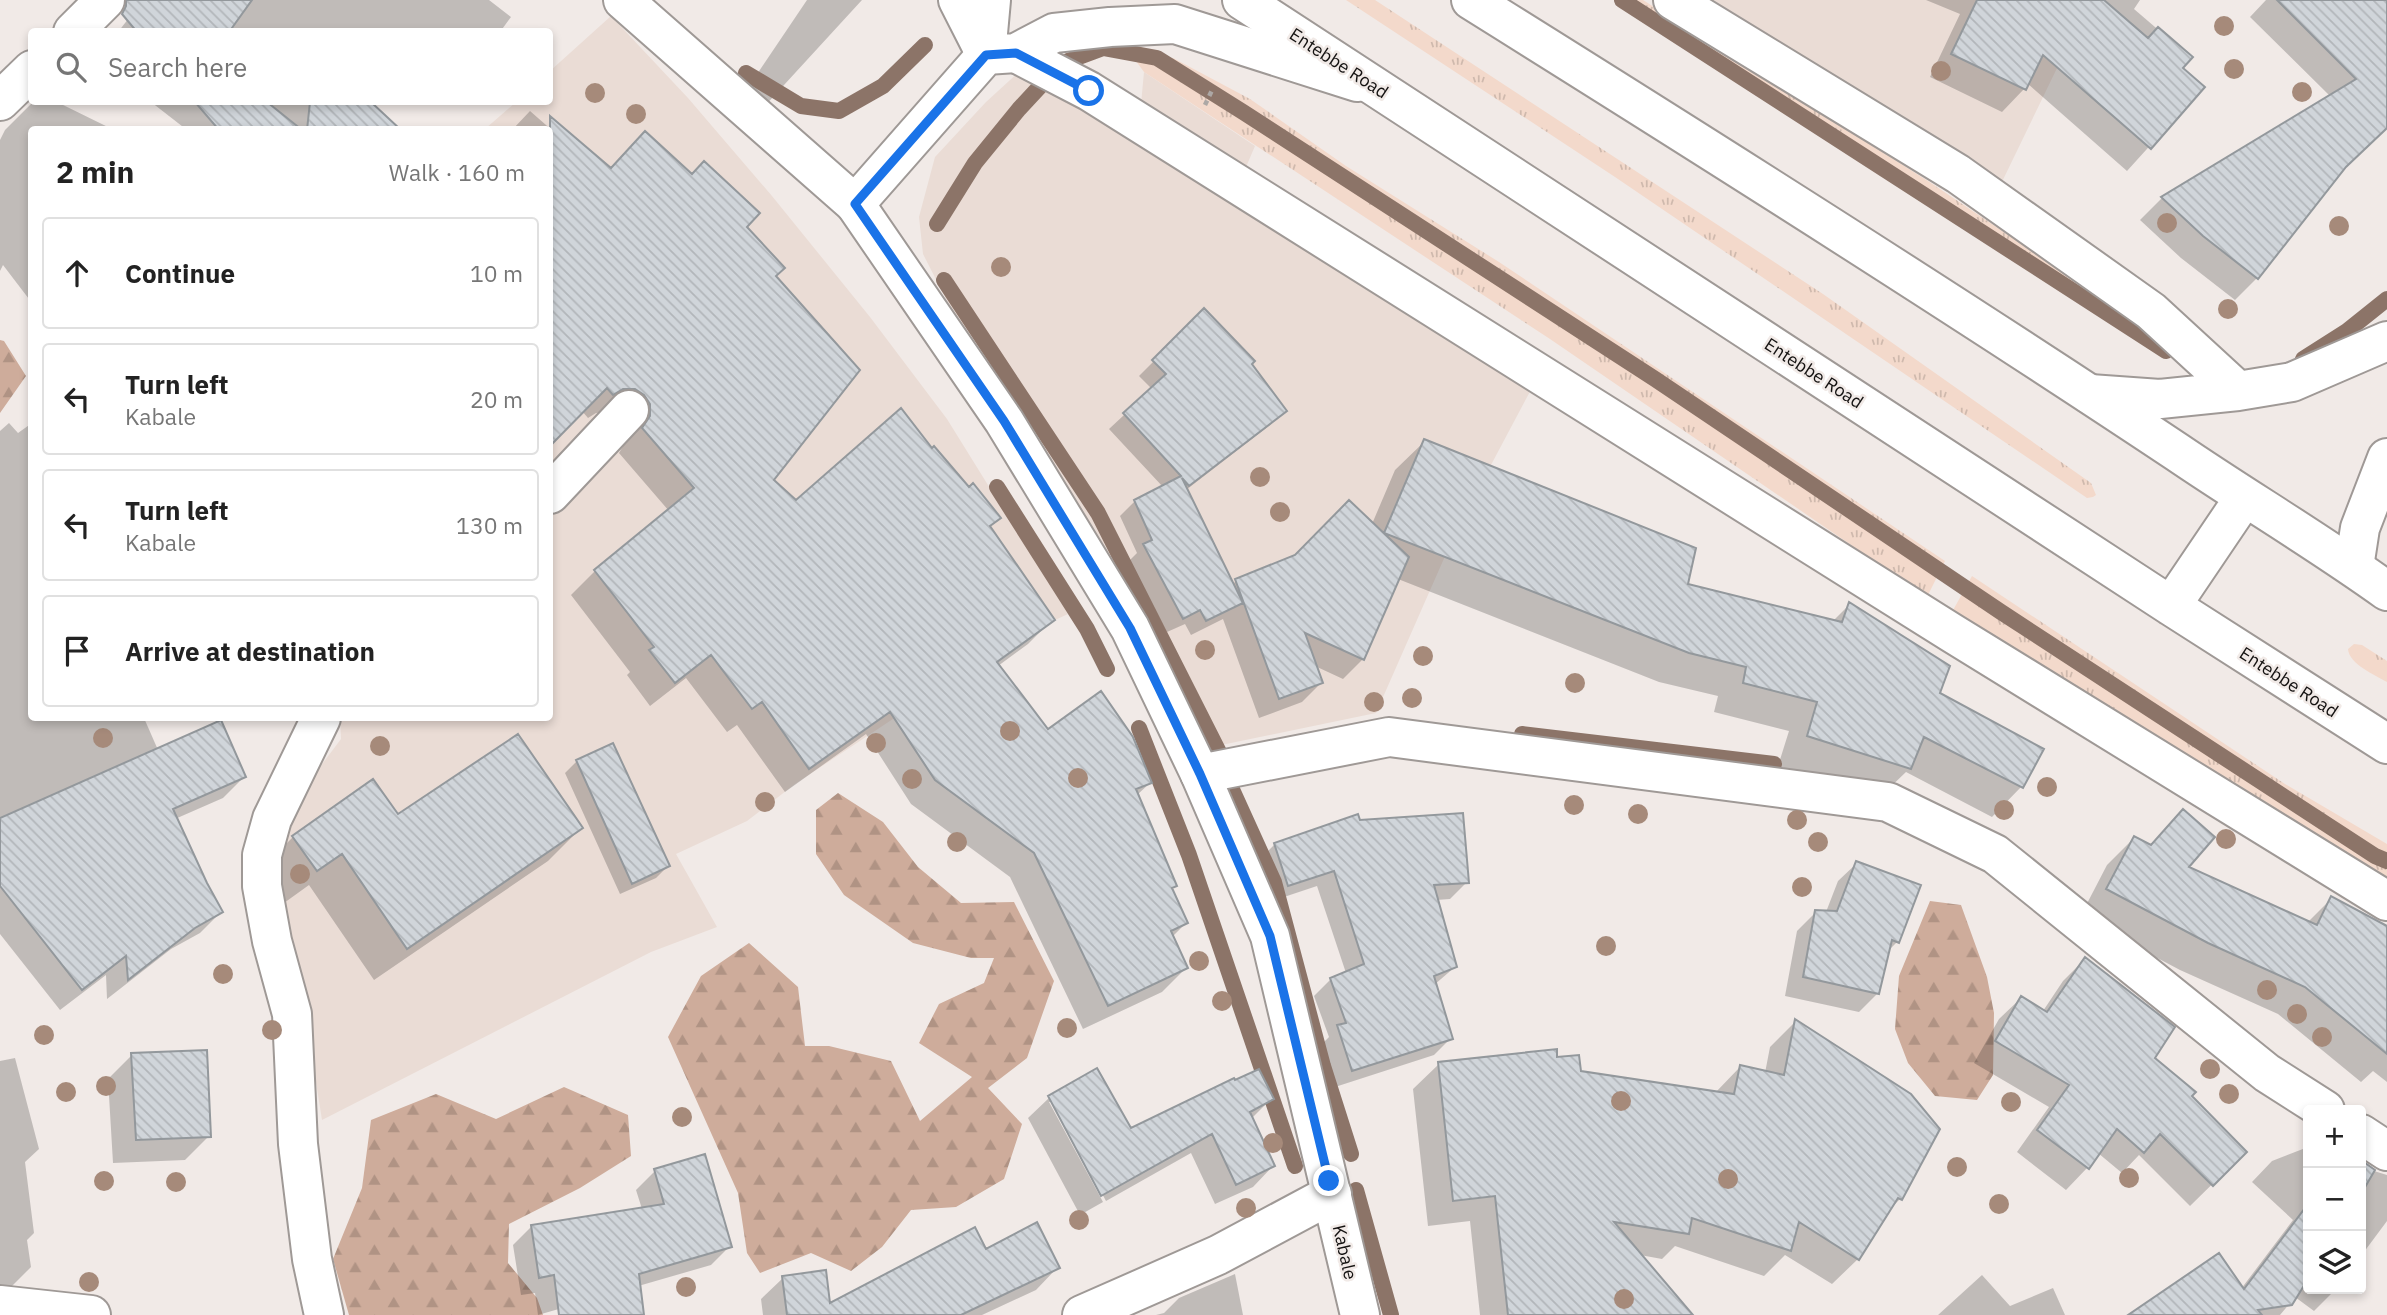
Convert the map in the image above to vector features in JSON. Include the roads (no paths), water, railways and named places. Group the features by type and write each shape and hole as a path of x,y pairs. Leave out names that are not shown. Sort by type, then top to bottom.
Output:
{"main road":[{"path":"76,28 105,0"},
{"name":"Kabale","path":"623,0 855,204 1004,421 1130,628 1200,774 1270,936 1360,1315"},
{"path":"958,0 1001,54 1089,91 1940,625 2387,901"},
{"path":"991,0 1001,54"},
{"name":"Entebbe Road","path":"1242,0 2387,744"},
{"path":"1471,0 1994,331 2387,591"},
{"path":"1673,0 1958,174 2151,311 2238,391"},
{"path":"855,204 1001,54 1054,33 1175,24 1378,88"},
{"path":"0,101 28,74"},
{"path":"2090,394 2160,399 2292,382 2387,341"},
{"path":"553,491 629,410"},
{"path":"2354,567 2360,528 2387,458"},
{"path":"2171,606 2244,498"},
{"path":"320,721 272,819 262,855 262,886 272,941 292,1014 298,1143 312,1259 324,1315"},
{"path":"1200,774 1389,737 1888,802 1995,854 2267,1073 2317,1105"},
{"path":"2366,1137 2387,1151"},
{"path":"1082,1315 1218,1255 1332,1194"},
{"path":"0,1305 91,1315"}],"waterway":[{"path":"1622,0 2166,351"},
{"path":"746,73 801,106 839,111 883,86 925,45"},
{"path":"1068,61 1103,48 1157,58 1655,379 2001,612 2375,856 2387,861"},
{"path":"937,224 975,163 1045,81"},
{"path":"944,280 1098,513 1219,752"},
{"path":"2303,359 2347,331 2387,299"},
{"path":"997,487 1087,629 1107,669"},
{"path":"1139,728 1189,855 1295,1166"},
{"path":"1522,734 1774,764"},
{"path":"1230,785 1274,882 1323,1066 1351,1154"},
{"path":"1356,1190 1391,1315"}]}
